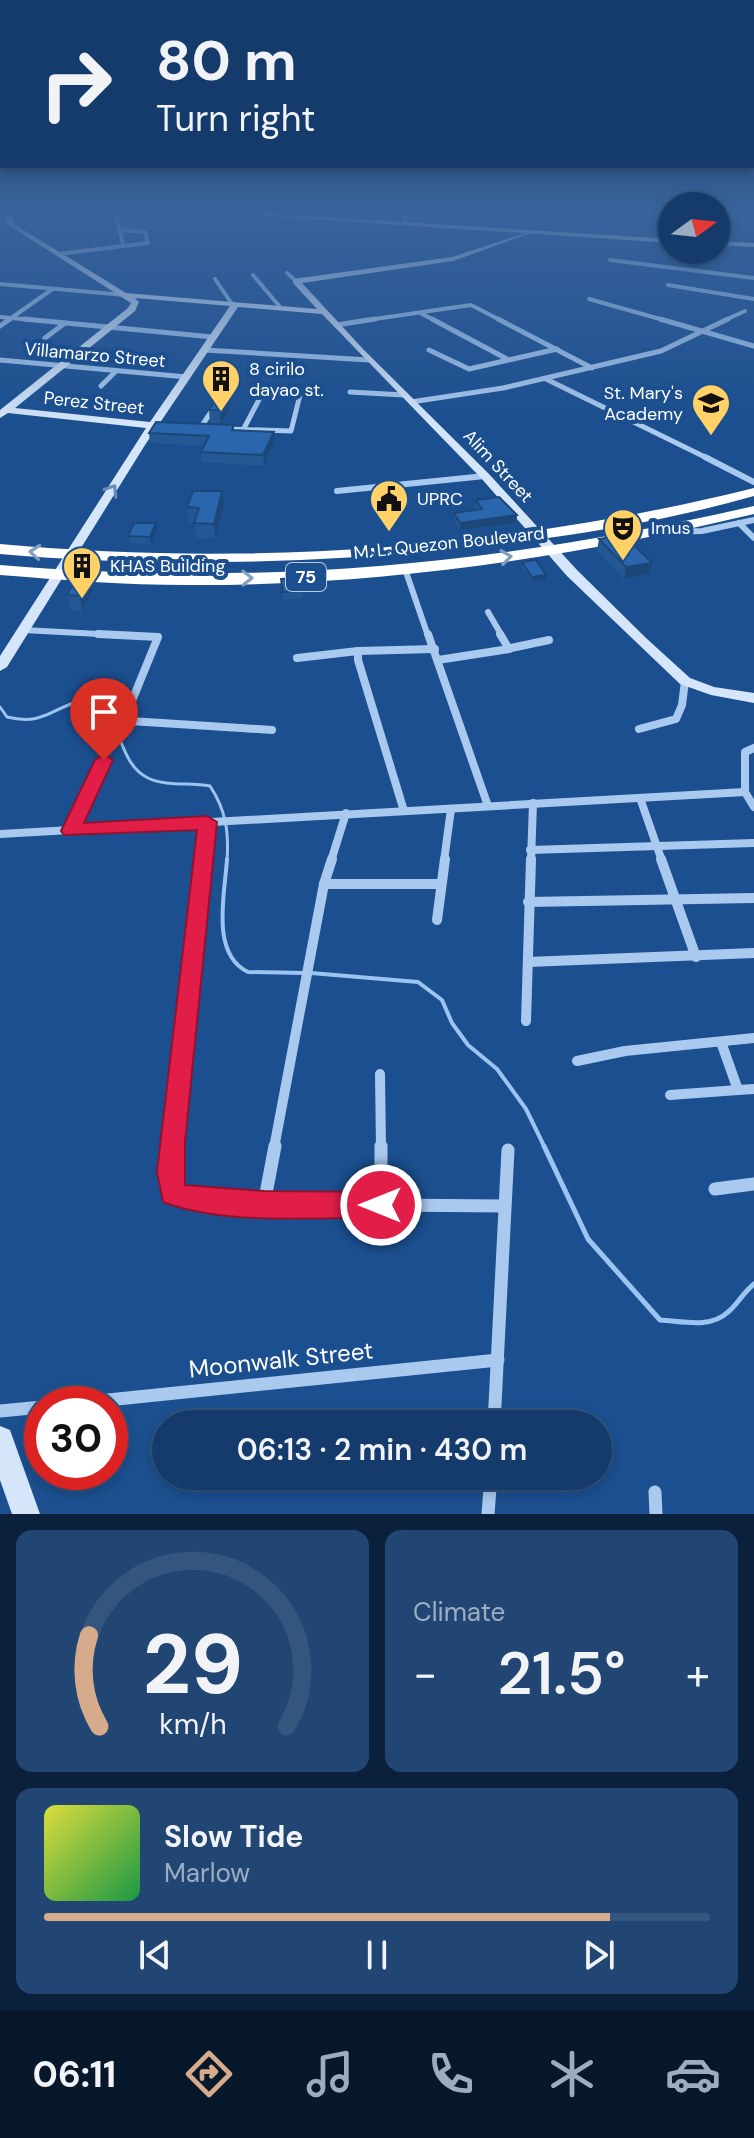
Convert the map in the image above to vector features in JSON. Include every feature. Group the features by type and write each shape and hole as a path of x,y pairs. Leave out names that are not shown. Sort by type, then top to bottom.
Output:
{"highway":[{"name":"M. L. Quezon Boulevard","path":"0,549 70,555 313,557 538,535 642,519 754,492"},
{"name":"M. L. Quezon Boulevard","path":"0,570 57,575 204,579 315,576 405,569 553,551 659,532 754,510"},
{"path":"313,557 315,576"}],"street":[{"path":"2,412 135,305 134,300 105,283"},
{"path":"218,283 234,304"},
{"path":"259,283 280,307"},
{"name":"Alim Street","path":"296,283 485,476 609,611 685,681"},
{"path":"0,284 324,312"},
{"path":"350,392 407,398 503,388 546,379 661,351 703,334 745,311 754,300 668,285"},
{"path":"0,326 51,290"},
{"path":"589,299 703,334 754,346"},
{"path":"0,667 234,304"},
{"path":"336,325 471,305 592,368"},
{"path":"745,311 754,312"},
{"path":"419,313 508,359"},
{"path":"0,317 213,337"},
{"path":"45,338 65,323"},
{"path":"429,350 469,369 557,349"},
{"path":"205,350 369,360"},
{"name":"Villamarzo Street","path":"0,360 187,377"},
{"path":"101,386 116,371"},
{"path":"201,427 233,379"},
{"path":"546,379 754,482"},
{"path":"243,430 263,392"},
{"path":"185,427 291,431 300,395"},
{"name":"Perez Street","path":"2,412 169,426"},
{"path":"337,491 485,476"},
{"path":"659,532 687,532 754,520"},
{"path":"739,523 754,538"},
{"path":"405,569 488,806"},
{"path":"488,612 511,648"},
{"path":"23,630 156,635 158,640 147,671 127,713 130,721 272,730"},
{"path":"438,660 504,651 549,640"},
{"path":"297,658 358,651 435,649"},
{"path":"358,651 358,660 404,811"},
{"path":"639,729 676,719 682,705 685,681 711,691 754,698"},
{"path":"754,748 745,752 745,792 754,807"},
{"path":"71,831 104,760"},
{"path":"0,834 745,792"},
{"path":"640,798 696,957"},
{"path":"526,1021 533,803"},
{"path":"437,920 451,809"},
{"path":"264,1204 324,884 346,813"},
{"path":"212,822 190,961 170,1186 173,1193 186,1198 264,1204 504,1206"},
{"path":"530,850 754,843"},
{"path":"324,884 440,884"},
{"path":"528,902 754,898"},
{"path":"528,962 754,953"},
{"path":"577,1061 625,1051 754,1038"},
{"path":"721,1042 738,1090"},
{"path":"380,1074 381,1205"},
{"path":"670,1095 754,1089"},
{"path":"495,1410 508,1150"},
{"path":"715,1189 754,1184"},
{"name":"Moonwalk Street","path":"128,1398 498,1360"},
{"path":"0,1411 24,1409"},
{"path":"0,1440 25,1514"},
{"path":"488,1514 490,1490"},
{"path":"655,1492 656,1514"}],"building":[{"path":"218,397 228,398 219,410 209,410"},
{"path":"156,422 234,425 232,430 274,432 263,455 201,452 209,436 149,433"},
{"path":"193,491 222,491 214,524 194,523 199,508 187,507"},
{"path":"499,497 517,515 460,523 454,513 482,509 476,500"},
{"path":"134,523 156,523 150,537 128,536"},
{"path":"624,535 652,563 626,567 599,539"},
{"path":"536,560 546,575 532,577 522,562"},
{"path":"78,574 90,575 80,596 67,595"},
{"path":"300,578 302,591 283,592 281,579"}],"waterway":[{"path":"0,707 7,717 30,719 83,700 96,705 113,724 129,760 148,778 210,786 225,822 227,859"},
{"path":"227,859 222,922 228,952 248,972 304,973"},
{"path":"311,973 418,982 442,1000 452,1023 468,1045 497,1069 526,1109 545,1148"},
{"path":"544,1146 588,1239 660,1320 713,1321 731,1309 754,1284"}],"place":[{"name":"8 cirilo dayao st.","path":"221,413"},
{"name":"St. Mary's Academy","path":"711,437"},
{"name":"UPRC","path":"389,533"},
{"name":"Imus","path":"623,562"},
{"name":"KHAS Building","path":"82,600"}],"route":[{"path":"104,760 71,831 207,822 170,1172 173,1193 186,1198 264,1204 381,1205"}]}
